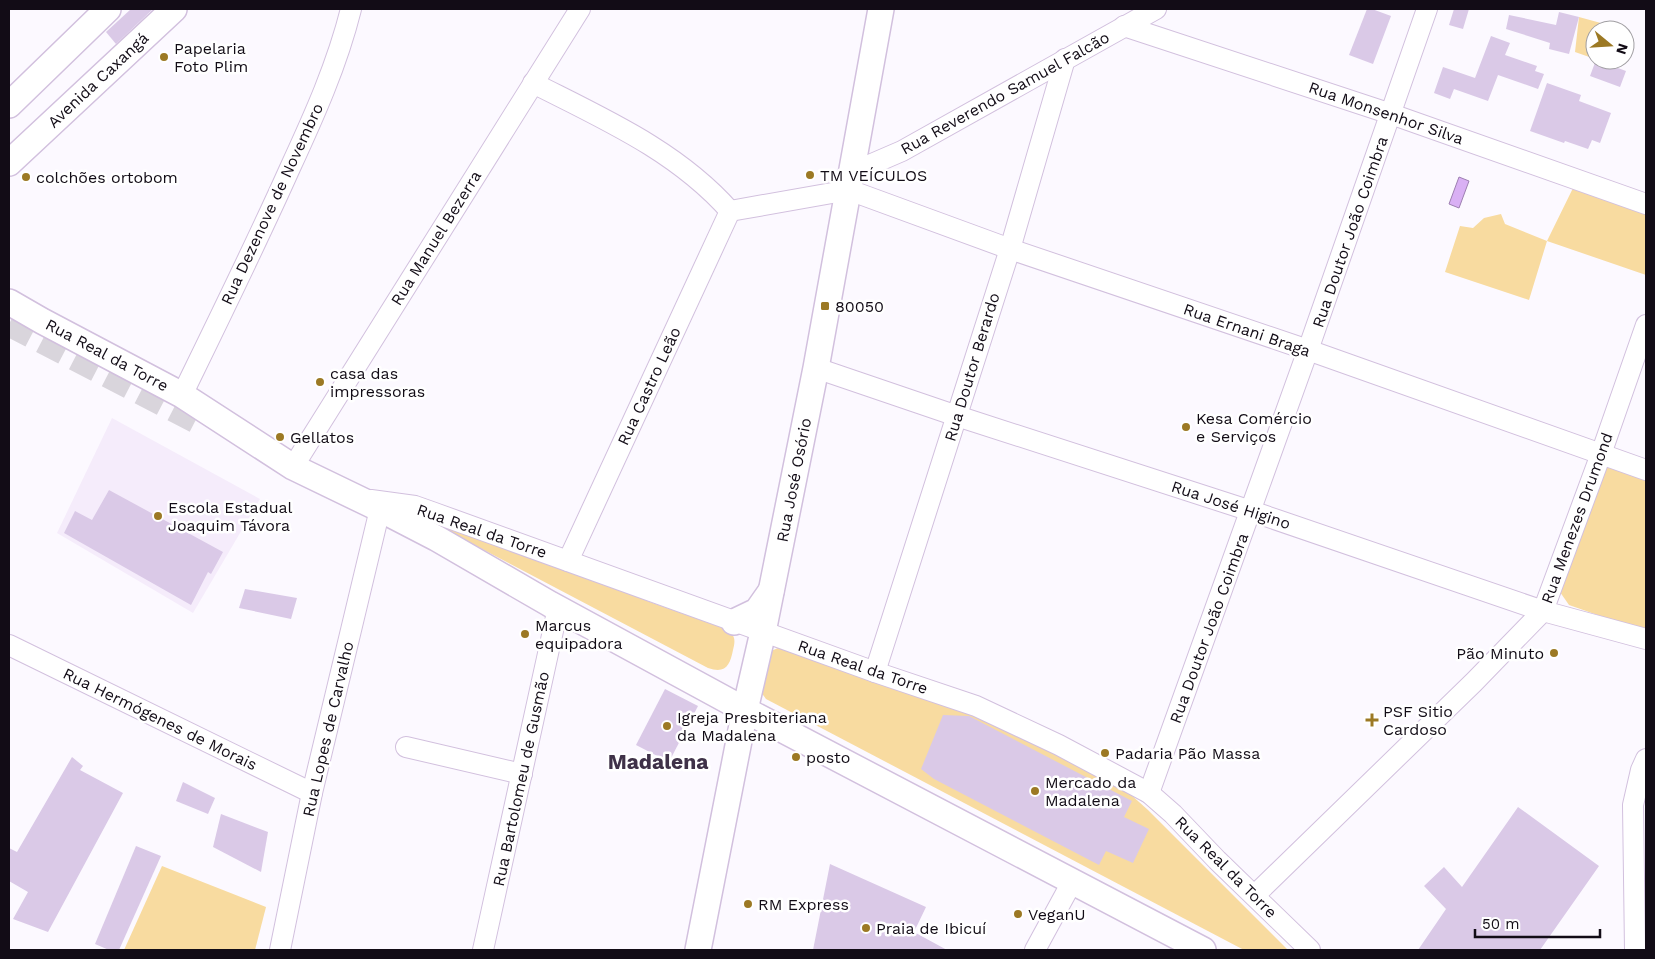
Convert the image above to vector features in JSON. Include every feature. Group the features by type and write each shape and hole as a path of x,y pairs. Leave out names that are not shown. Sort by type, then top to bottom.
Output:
{"main road":[{"path":"9,105 108,9"},
{"name":"Avenida Caxangá","path":"15,157 174,9"},
{"name":"Rua José Osório","path":"698,950 744,710 763,632 816,368 882,9"},
{"name":"Rua Real da Torre","path":"9,302 182,395 293,467 436,538 558,608 744,710 1203,950"},
{"path":"202,424 293,467"},
{"path":"734,622 757,611 771,591"}],"street":[{"name":"Rua Dezenove de Novembro","path":"182,395 314,117 334,67 351,9"},
{"name":"Rua Manuel Bezerra","path":"293,467 580,9"},
{"name":"Rua Reverendo Samuel Falcão","path":"730,211 850,181 902,150 1156,9"},
{"name":"Rua Doutor João Coimbra","path":"1149,794 1251,512 1427,9"},
{"name":"Rua Monsenhor Silva","path":"1124,26 1391,114 1646,204"},
{"name":"Rua Doutor Berardo","path":"874,672 1010,249 1065,59"},
{"path":"533,83 623,129 678,162 713,192 730,211"},
{"name":"Rua Ernani Braga","path":"850,181 1010,249 1308,350 1646,470"},
{"name":"Rua Castro Leão","path":"568,561 730,211"},
{"name":"Rua Menezes Drumond","path":"1255,896 1474,682 1543,611 1646,326"},
{"name":"Rua José Higino","path":"816,368 1543,611 1646,639"},
{"name":"Rua Real da Torre","path":"370,504 415,506 874,672 976,706 1058,745 1149,794 1174,814 1217,860 1307,949"},
{"name":"Rua Lopes de Carvalho","path":"280,950 370,504"},
{"name":"Rua Bartolomeu de Gusmão","path":"483,950 558,608"},
{"name":"Rua Hermógenes de Morais","path":"9,645 312,794"},
{"path":"406,747 522,774"},
{"path":"1635,950 1640,890 1633,805 1641,770 1646,759"},
{"path":"1035,950 1072,882"}],"shaded area":[{"path":"1579,17 1590,20 1585,20 1585,56 1575,52"},
{"path":"1459,177 1469,181 1459,208 1449,204"},
{"path":"1575,184 1646,212 1646,275 1547,241"},
{"path":"1501,214 1505,224 1547,241 1529,300 1445,272 1460,226 1473,228 1484,218"},
{"name":"Escola Estadual Joaquim Távora","path":"112,418 260,499 193,613 57,533"},
{"path":"1607,466 1646,474 1646,632 1569,605 1560,592"},
{"path":"404,508 571,569 650,602 726,629 734,637 734,646 729,664 719,670 708,668"},
{"path":"778,648 1010,729 1129,793 1288,950 1244,950 766,699 761,692 771,651"},
{"path":"162,866 266,907 255,950 124,950"}],"building":[{"path":"131,9 153,9 116,44 106,32"},
{"path":"1367,9 1391,16 1373,64 1349,55"},
{"path":"1454,9 1469,9 1463,29 1449,25"},
{"path":"1559,12 1579,17 1569,54 1549,49 1550,43 1506,29 1509,15 1556,25"},
{"path":"1491,36 1510,43 1505,55 1537,66 1535,71 1544,74 1538,89 1498,75 1488,101 1454,89 1450,99 1434,93 1443,67 1475,78"},
{"path":"1592,70 1626,71 1620,87 1590,76"},
{"path":"1547,83 1581,95 1579,101 1611,113 1600,143 1592,140 1588,149 1530,131"},
{"path":"109,490 223,552 211,574 208,572 191,605 64,533 75,511 92,520"},
{"path":"245,589 297,598 291,619 239,608"},
{"name":"Igreja Presbiteriana da Madalena","path":"665,689 698,706 669,762 636,745"},
{"name":"Mercado da Madalena","path":"943,715 969,716 1132,801 1124,817 1149,829 1133,863 1106,851 1099,865 934,779 921,769"},
{"path":"72,757 83,766 80,770 123,793 48,932 13,919 28,892 9,881 9,848 17,852"},
{"path":"183,782 215,798 208,814 176,801"},
{"path":"1518,807 1599,866 1540,950 1418,950 1446,909 1424,886 1444,867 1462,887"},
{"path":"221,814 268,832 261,872 213,847"},
{"path":"136,846 161,856 119,950 109,950 95,944"},
{"name":"Praia de Ibicuí","path":"830,864 926,907 914,932 947,950 813,950"}],"tunnel":[{"path":"9,324 202,424"}],"place":[{"name":"Papelaria Foto Plim","path":"164,57"},
{"name":"TM VEÍCULOS","path":"810,175"},
{"name":"colchões ortobom","path":"26,177"},
{"name":"80050","path":"825,306"},
{"name":"casa das impressoras","path":"320,382"},
{"name":"Kesa Comércio e Serviços","path":"1186,427"},
{"name":"Gellatos","path":"280,437"},
{"name":"Escola Estadual Joaquim Távora","path":"158,516"},
{"name":"Marcus equipadora","path":"525,634"},
{"name":"Pão Minuto","path":"1554,653"},
{"name":"PSF Sitio Cardoso","path":"1372,720"},
{"name":"Igreja Presbiteriana da Madalena","path":"667,726"},
{"name":"Padaria Pão Massa","path":"1105,753"},
{"name":"posto","path":"796,757"},
{"name":"Mercado da Madalena","path":"1035,791"},
{"name":"RM Express","path":"748,904"},
{"name":"VeganU","path":"1018,914"},
{"name":"Praia de Ibicuí","path":"866,928"}],"district":[{"name":"Madalena","path":"658,761"}]}
